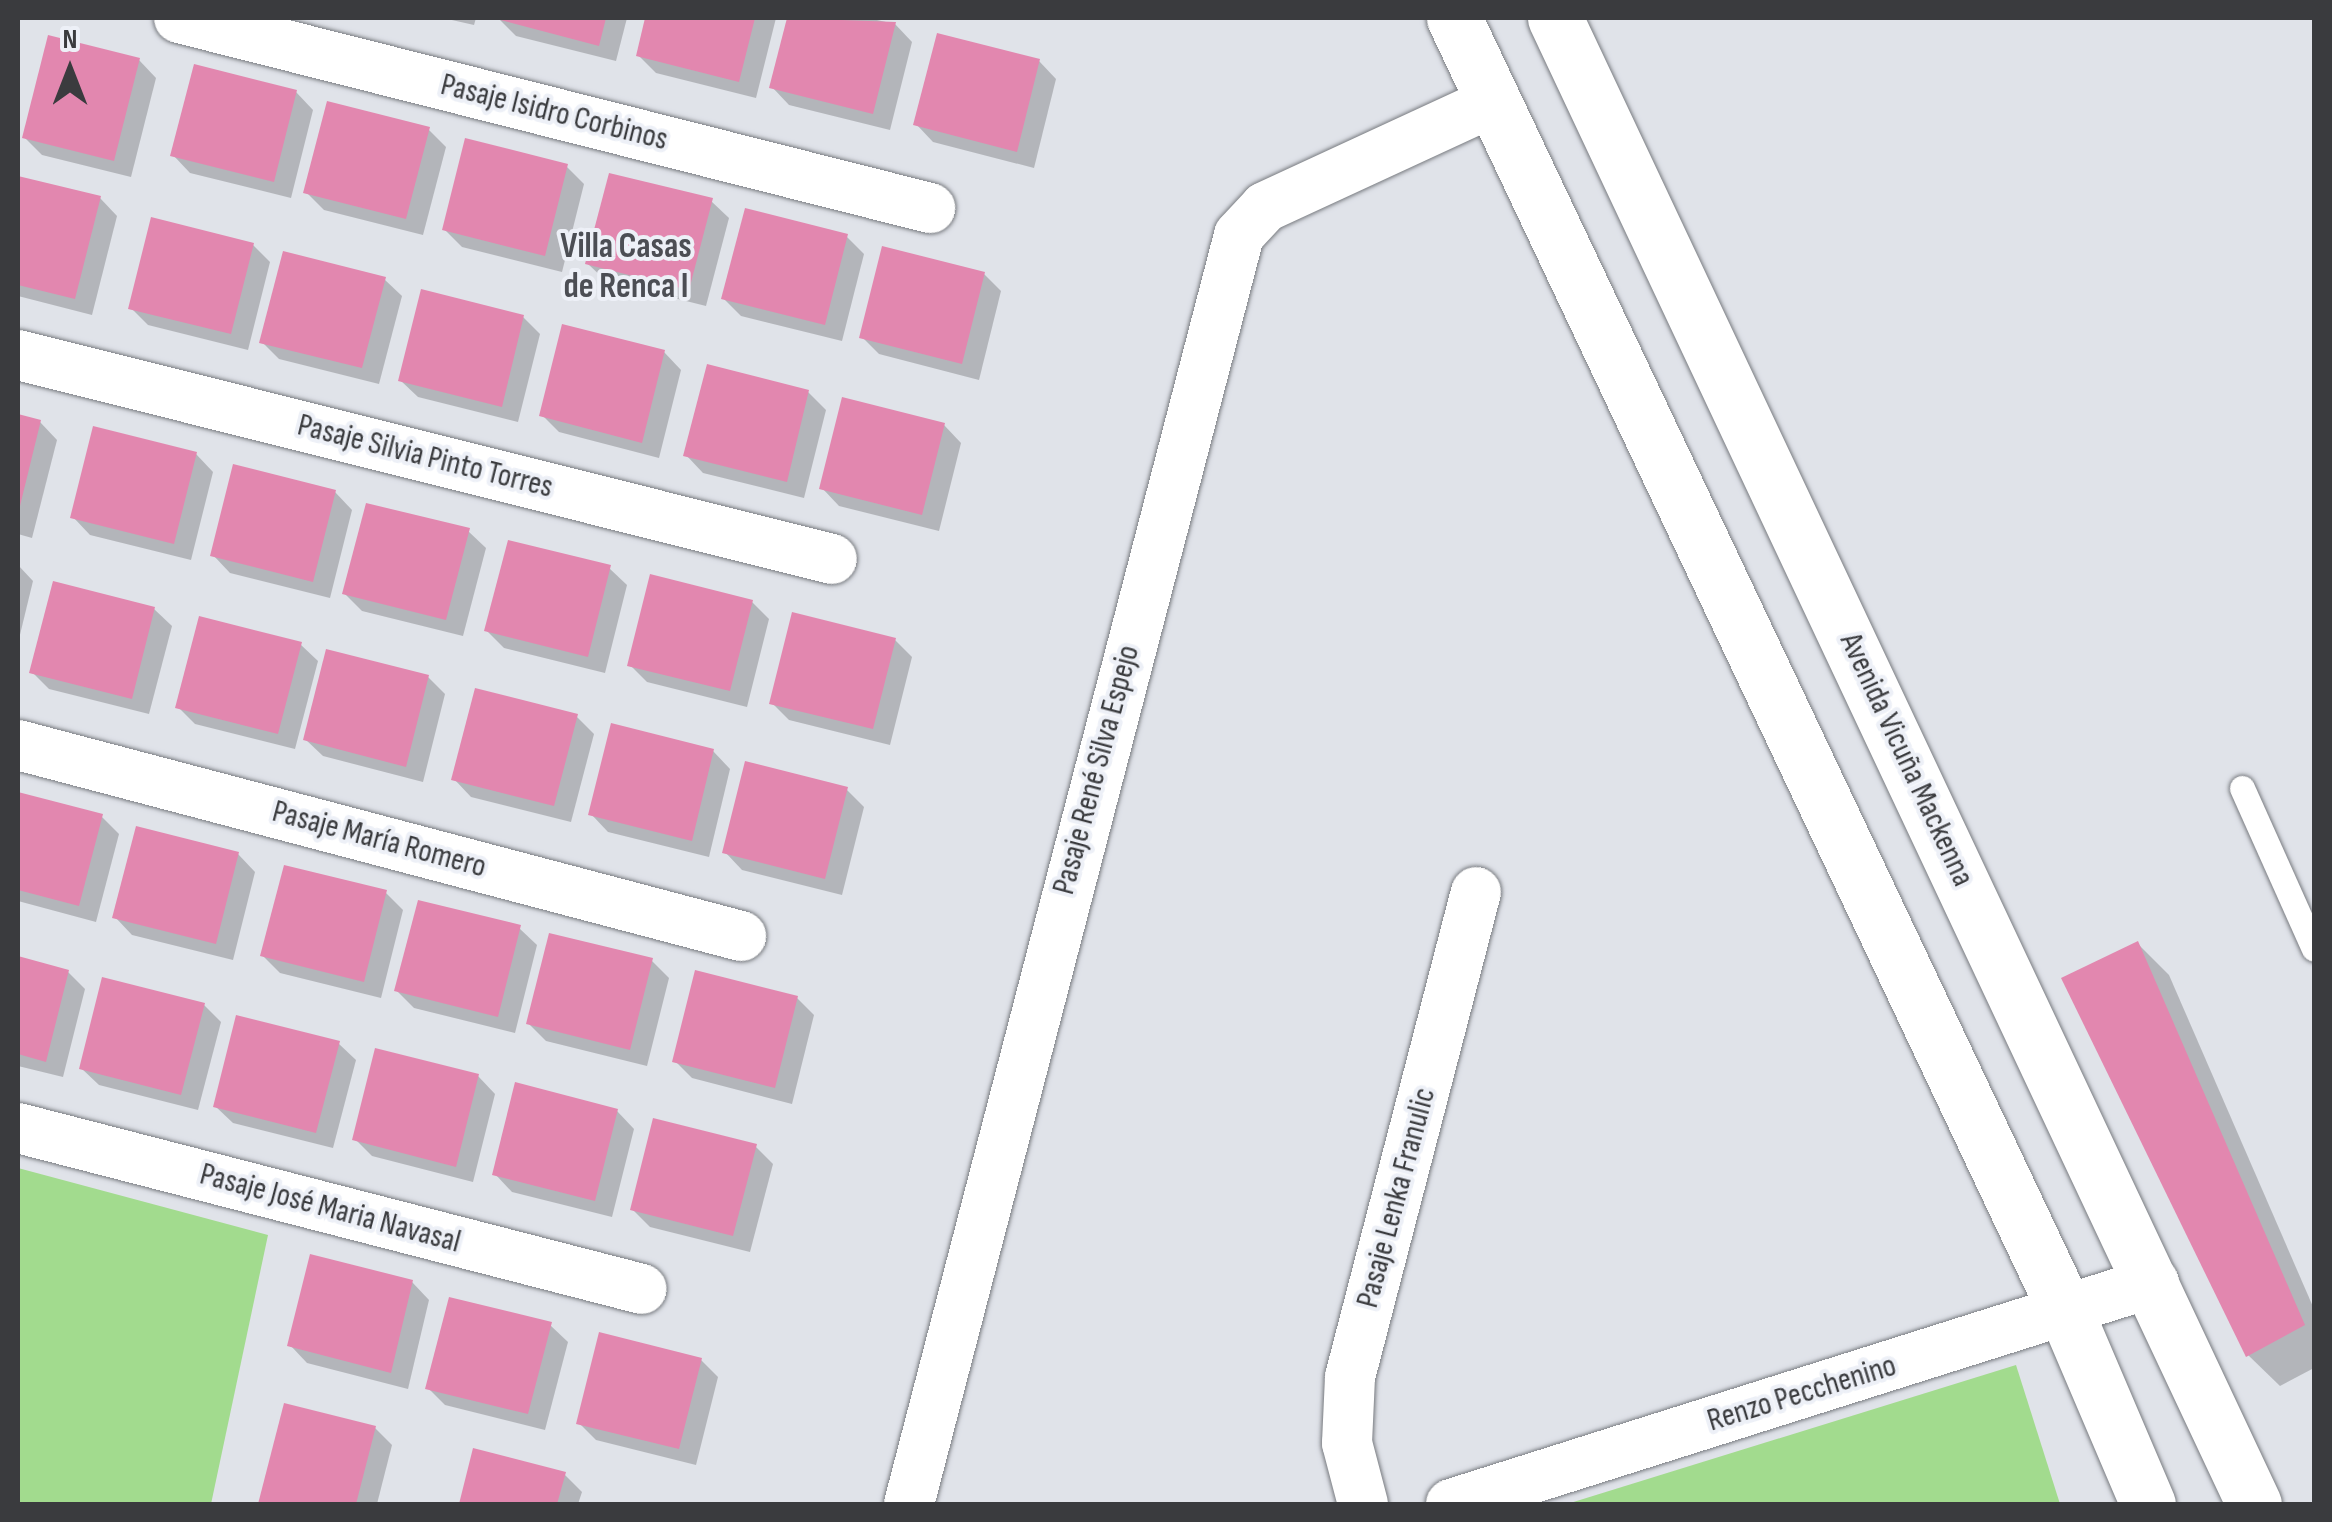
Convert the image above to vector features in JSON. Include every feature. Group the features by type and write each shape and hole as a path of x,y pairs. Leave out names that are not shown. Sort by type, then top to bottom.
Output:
{"street":[{"name":"Pasaje Isidro Corbinos","path":"179,18 930,208"},
{"path":"1454,18 1490,104 2066,1312 2148,1504"},
{"name":"Avenida Vicuña Mackenna","path":"1556,18 2154,1282 2254,1504"},
{"name":"Pasaje René Silva Espejo","path":"910,1504 1238,236 1265,206 1490,104"},
{"name":"Pasaje Silvia Pinto Torres","path":"18,355 832,559"},
{"name":"Pasaje María Romero","path":"18,745 741,936"},
{"name":"Pasaje Lenka Franulic","path":"1362,1504 1347,1443 1350,1377 1476,892"},
{"name":"Pasaje José Maria Navasal","path":"18,1128 642,1290"},
{"name":"Renzo Pecchenino","path":"1450,1504 2154,1282"}],"lane":[{"path":"2242,788 2314,949"}],"green space":[{"path":"18,1168 268,1235 211,1504 18,1504"},
{"path":"2016,1365 2060,1504 1567,1504"}],"building":[{"path":"493,18 606,18 599,46"},
{"path":"645,18 755,18 739,82 636,56"},
{"path":"787,18 896,22 873,114 769,88"},
{"path":"937,33 1040,59 1017,152 913,125"},
{"path":"48,35 140,58 114,161 22,138"},
{"path":"194,64 297,90 274,182 170,156"},
{"path":"327,101 430,127 406,219 303,193"},
{"path":"465,138 568,164 545,256 442,230"},
{"path":"609,173 713,198 689,290 585,264"},
{"path":"18,176 101,196 75,299 18,285"},
{"path":"745,208 848,234 825,325 721,299"},
{"path":"151,217 254,243 231,334 128,309"},
{"path":"882,246 985,272 962,364 859,338"},
{"path":"283,251 386,277 362,368 259,343"},
{"path":"421,289 524,315 502,407 398,381"},
{"path":"562,324 665,350 642,443 539,416"},
{"path":"707,364 809,390 787,482 683,456"},
{"path":"842,397 945,423 922,515 819,489"},
{"path":"18,414 41,420 19,510 18,510"},
{"path":"93,426 197,452 174,544 70,518"},
{"path":"233,464 336,490 313,582 210,556"},
{"path":"366,503 470,528 446,620 342,594"},
{"path":"508,540 611,565 588,657 484,631"},
{"path":"650,574 753,600 730,691 627,666"},
{"path":"53,581 155,607 132,699 29,673"},
{"path":"792,612 896,638 873,729 769,704"},
{"path":"199,616 302,642 278,734 175,708"},
{"path":"326,649 429,675 406,767 303,740"},
{"path":"475,688 578,714 554,806 451,780"},
{"path":"611,723 714,749 692,841 588,815"},
{"path":"745,761 848,787 825,879 722,853"},
{"path":"18,792 103,814 79,906 18,890"},
{"path":"136,826 239,852 216,944 112,918"},
{"path":"284,865 387,890 364,982 260,956"},
{"path":"418,900 521,925 498,1017 394,991"},
{"path":"549,933 653,958 630,1050 526,1024"},
{"path":"2138,941 2305,1325 2246,1357 2061,978"},
{"path":"18,956 69,970 46,1062 18,1054"},
{"path":"695,970 798,996 775,1088 672,1062"},
{"path":"102,977 205,1003 181,1095 79,1069"},
{"path":"236,1015 340,1041 316,1133 213,1107"},
{"path":"375,1048 479,1074 456,1167 352,1140"},
{"path":"515,1082 618,1109 595,1201 492,1175"},
{"path":"653,1118 757,1144 733,1236 630,1210"},
{"path":"310,1254 413,1280 391,1373 287,1346"},
{"path":"449,1297 552,1322 528,1414 425,1389"},
{"path":"599,1332 702,1358 679,1449 576,1424"},
{"path":"284,1403 376,1426 356,1504 258,1504"},
{"path":"473,1448 566,1472 557,1504 459,1504"}],"district":[{"name":"Villa Casas de Renca I","path":"626,267"}]}
